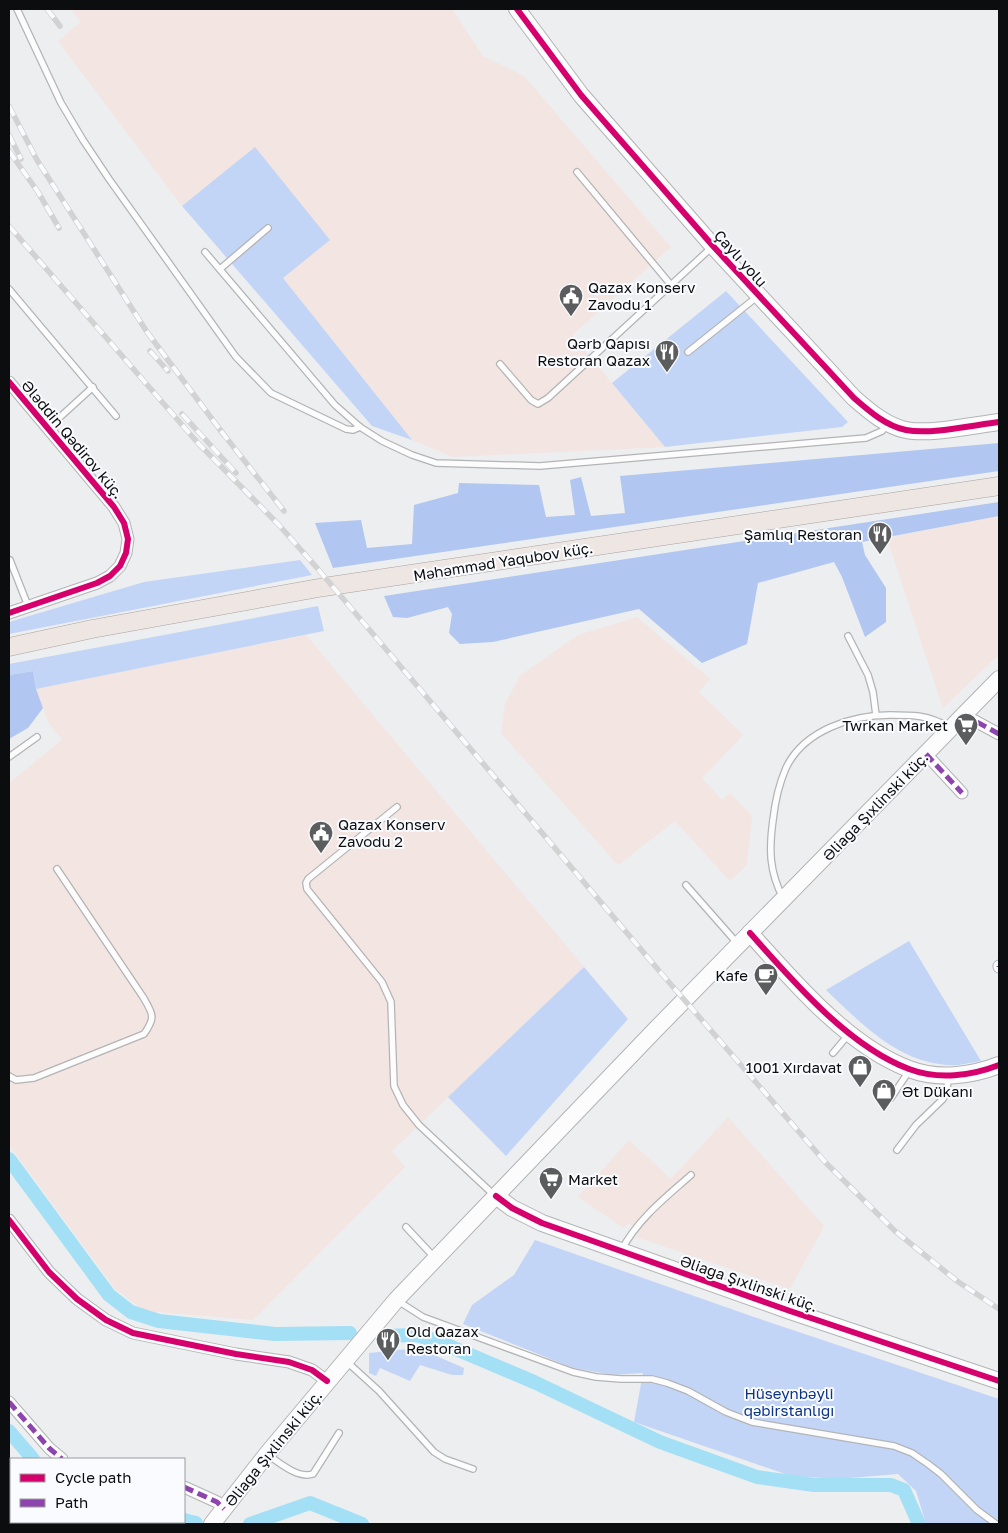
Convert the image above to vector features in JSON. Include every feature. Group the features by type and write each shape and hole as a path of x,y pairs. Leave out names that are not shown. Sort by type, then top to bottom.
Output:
{"main road":[{"name":"Məhəmməd Yaqubov küç.","path":"9,647 92,629 324,587 999,486"}],"street":[{"name":"Çaylı yolu","path":"517,9 581,95 758,296 854,398 888,424 906,430 925,432 999,422"},
{"name":"Ələddin Qədirov küç.","path":"9,382 114,507 124,524 128,539 126,553 120,566 110,576 76,591 9,613"},
{"name":"Əliağa Şıxlinski küç.","path":"212,1524 345,1359 436,1258 738,945 999,679"},
{"path":"964,715 999,734"},
{"path":"926,754 962,793"},
{"path":"750,933 802,991 850,1032 889,1060 911,1069 948,1075 980,1072 999,1065"},
{"name":"Əliağa Şıxlinski küç.","path":"496,1196 512,1208 542,1224 790,1311 999,1381"},
{"path":"9,1220 49,1272 77,1299 106,1320 133,1333 236,1354 289,1362 312,1370 327,1381"},
{"path":"9,1402 49,1448 61,1458"},
{"path":"185,1487 217,1502 224,1509"}],"lane":[{"path":"17,9 61,103 83,140 236,357 271,393 346,429 353,430 360,427"},
{"path":"577,172 671,285"},
{"path":"220,269 268,228"},
{"path":"500,364 531,400 538,404 548,398 713,246"},
{"path":"205,252 335,405 360,427 382,441 412,455 436,463 540,466 866,438 882,431 888,424"},
{"path":"9,290 116,416"},
{"path":"688,352 758,296"},
{"path":"48,428 93,387"},
{"path":"10,560 28,606"},
{"path":"848,636 868,674 876,715"},
{"path":"784,900 774,878 769,846 774,808 779,788 787,766 798,751 828,728 844,721 876,715 918,715 936,720 951,728"},
{"path":"9,757 37,737"},
{"path":"396,807 308,879 306,883 307,889 382,982 391,1002 394,1086 403,1105 419,1125 496,1196"},
{"path":"9,1076 16,1080 34,1078 144,1034 152,1024 151,1011 143,997 57,870"},
{"path":"686,885 738,945"},
{"path":"833,1053 850,1032"},
{"path":"891,1098 911,1069"},
{"path":"897,1150 916,1125 943,1099 948,1091 948,1075"},
{"path":"621,1251 634,1228 691,1174"},
{"path":"406,1227 436,1258"},
{"path":"397,1300 423,1317 573,1372 596,1377 652,1379 668,1382 726,1412 752,1422 894,1446 912,1453 941,1474 977,1510 996,1524"},
{"path":"345,1359 379,1391 434,1452 445,1459 473,1469"},
{"path":"267,1454 301,1475 308,1476 313,1474 339,1433"}],"shaded area":[{"name":"Qazax Konserv Zavodu 1","path":"71,9 452,9 483,56 524,76 671,247 572,335 665,447 454,457 412,440 283,278 255,148 182,206 58,41 81,22"},
{"path":"999,443 999,471 333,568 315,523 361,520 367,548 412,544 414,505 458,493 459,483 539,485 546,517 575,515 570,480 581,477 591,516 625,513 620,476"},
{"path":"999,502 999,516 862,542 865,555 886,588 886,622 865,637 842,577 834,562 758,583 747,644 702,663 639,609 493,642 460,644 449,633 452,614 448,607 407,618 393,617 384,596"},
{"path":"999,516 999,654 943,708 887,538"},
{"path":"637,617 710,679 699,692 743,735 702,778 722,800 730,793 752,816 747,865 730,881 675,821 618,865 501,733 505,703 521,675 578,635"},
{"path":"306,635 584,967 392,1151 405,1167 253,1320 145,1311 115,1289 9,1145 9,783 62,740 48,722 36,689"},
{"path":"33,671 36,689 43,708 28,728 9,739 9,675"},
{"path":"728,1117 824,1226 790,1289 636,1237 639,1232 628,1223 624,1228 578,1197 629,1140 671,1179"}],"green space":[{"path":"255,147 330,240 283,278 412,440 372,426 182,206"},
{"path":"726,291 848,422 842,427 665,447 612,383"},
{"path":"300,560 312,575 9,634 9,622 144,582"},
{"path":"318,606 324,631 36,689 33,671 9,675 9,664"},
{"path":"909,941 981,1061 959,1065 939,1064 902,1052 870,1030 826,990"},
{"path":"584,967 628,1019 506,1156 448,1097"},
{"name":"Hüseynbəyli qəbirstanlığı","path":"535,1240 754,1317 999,1399 999,1524 926,1524 916,1491 898,1474 838,1479 791,1476 634,1422 643,1373 613,1375 573,1368 463,1324 472,1305 514,1275"},
{"path":"418,1348 464,1368 463,1375 452,1375 420,1365 410,1381 380,1368 376,1376 369,1373 369,1353"}],"waterway":[{"path":"9,1159 109,1295 131,1312 159,1321 275,1334 350,1333"},
{"path":"383,1336 415,1335 435,1340 534,1382 660,1442 757,1477 814,1485 891,1485 904,1490 919,1524"},
{"path":"9,1431 32,1458"},
{"path":"250,1524 310,1503 362,1524"},
{"path":"185,1520 196,1523"}],"railway":[{"path":"47,9 60,26"},
{"path":"9,106 37,160 147,332 224,435"},
{"path":"9,135 21,159"},
{"path":"9,151 38,192 59,228"},
{"path":"9,226 197,442 279,525 317,568 661,973 826,1163 895,1231 957,1281 999,1309"},
{"path":"150,351 168,371"},
{"path":"182,414 236,473"},
{"path":"221,431 284,511"}],"marked path":[{"path":"964,715 999,734"},
{"path":"926,754 962,793"},
{"path":"9,1402 49,1448 61,1458"},
{"path":"185,1487 217,1502 224,1509"}],"cycle path":[{"path":"517,9 581,95 713,246 854,398 885,422 906,430 939,430 999,422"},
{"path":"9,382 114,507 124,523 128,539 126,553 120,566 110,576 97,583 9,613"},
{"path":"750,933 803,991 843,1029 886,1059 909,1069 931,1075 966,1074 999,1065"},
{"path":"496,1196 512,1208 542,1223 790,1311 999,1381"},
{"path":"9,1220 49,1272 77,1299 106,1320 133,1333 236,1354 289,1362 312,1370 327,1381"}],"place":[{"name":"Qazax Konserv Zavodu 1","path":"571,317"},
{"name":"Qərb Qapısı Restoran Qazax","path":"667,373"},
{"name":"Şamlıq Restoran","path":"880,555"},
{"name":"Twrkan Market","path":"966,746"},
{"name":"Qazax Konserv Zavodu 2","path":"321,854"},
{"name":"Kafe","path":"766,996"},
{"name":"1001 Xırdavat","path":"860,1088"},
{"name":"Ət Dükanı","path":"884,1112"},
{"name":"Market","path":"551,1200"},
{"name":"Old Qazax Restoran","path":"388,1361"}]}
